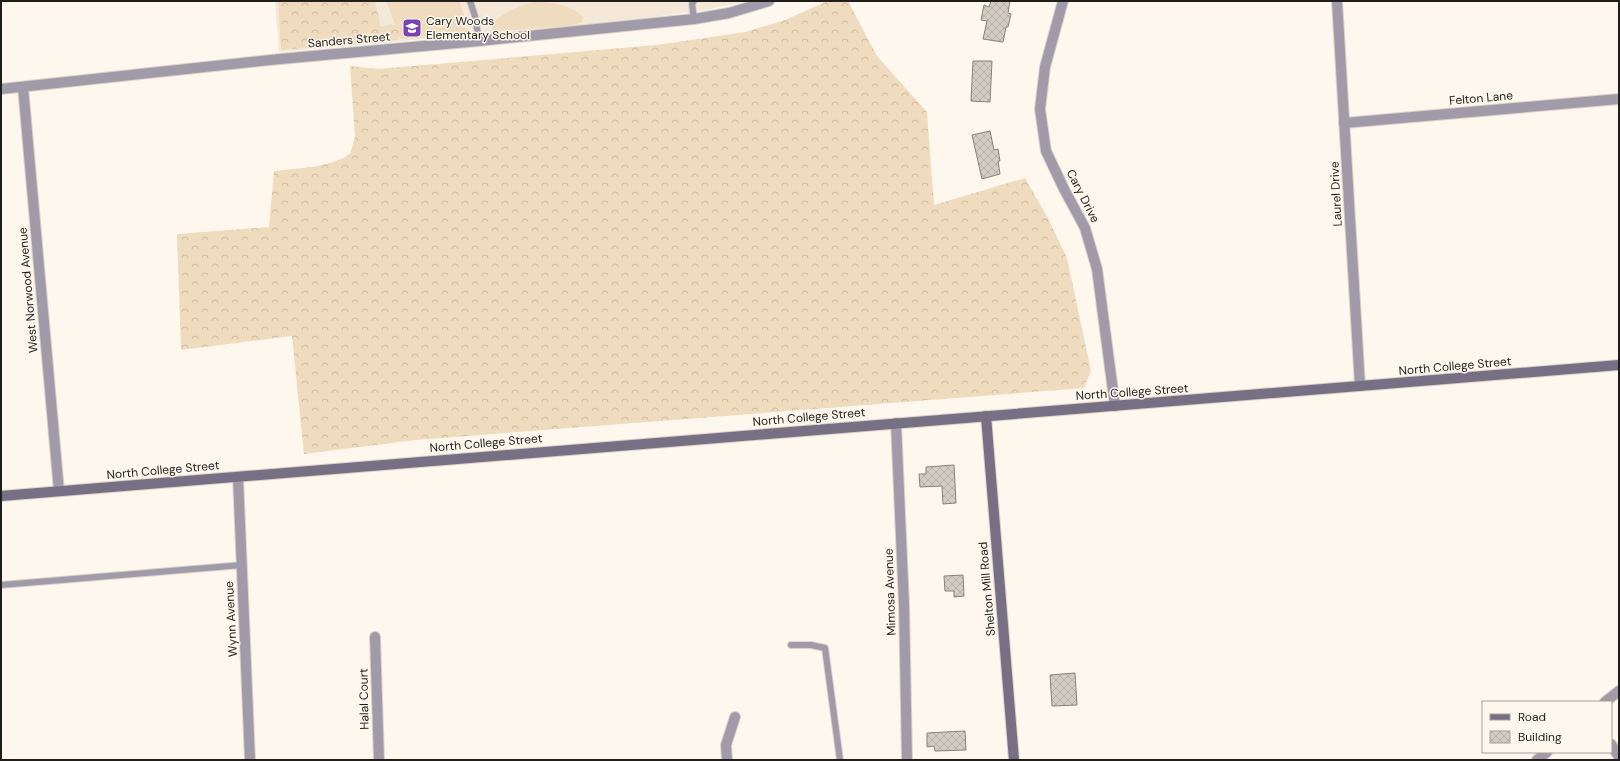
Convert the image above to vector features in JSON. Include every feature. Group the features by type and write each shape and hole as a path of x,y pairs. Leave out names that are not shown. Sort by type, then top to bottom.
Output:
{"main road":[{"name":"North College Street","path":"1,496 1619,365"},
{"name":"Shelton Mill Road","path":"986,416 1014,760"}],"street":[{"name":"Sanders Street","path":"1,89 280,59 479,41 694,19 729,13 769,1"},
{"name":"Cary Drive","path":"1063,1 1045,67 1040,109 1046,151 1085,228 1096,269 1115,406"},
{"name":"Laurel Drive","path":"1337,1 1360,386"},
{"name":"West Norwood Avenue","path":"23,87 59,491"},
{"name":"Felton Lane","path":"1344,123 1619,99"},
{"name":"Mimosa Avenue","path":"896,423 904,604 907,760"},
{"name":"Wynn Avenue","path":"238,477 250,760"},
{"name":"Halal Court","path":"376,637 379,760"},
{"path":"1606,701 1619,691"},
{"path":"727,760 726,745 735,717"},
{"path":"1612,746 1619,757"},
{"path":"1538,760 1546,753"}],"lane":[{"path":"470,1 475,16 479,41"},
{"path":"694,1 692,4 694,19"},
{"path":"1,585 242,565"},
{"path":"791,645 811,645 825,648 840,760"}],"shaded area":[{"name":"Cary Woods Elementary School","path":"275,1 748,1 700,11 604,23 279,52"}],"green space":[{"path":"278,1 375,1 381,27 391,24 396,26 400,36 398,40 281,50"},
{"path":"386,1 459,1 464,15 460,24 468,29 469,33 464,36 401,39"},
{"path":"828,1 848,1 877,56 927,112 934,205 1025,178 1048,218 1067,258 1091,371 1084,388 416,440 304,454 292,336 181,350 177,234 269,227 274,171 323,165 341,159 350,154 355,137 350,66 378,69 657,45 745,32 785,20"},
{"path":"535,2 567,7 579,13 583,17 582,22 570,26 498,31 492,29 492,23 507,12 517,7"}],"building":[{"path":"991,1 1010,1 1008,13 1011,14 1008,27 1006,27 1003,42 983,39 987,21 981,20 984,5 989,7"},
{"path":"973,61 992,61 990,102 971,101"},
{"path":"990,131 994,150 998,149 1000,174 982,179 972,135"},
{"path":"954,465 956,503 943,504 942,486 920,487 919,474 926,474 926,467"},
{"path":"963,575 964,596 954,597 954,591 945,591 944,576"},
{"path":"1075,673 1077,705 1052,706 1050,675"},
{"path":"965,731 966,750 935,751 934,746 927,747 927,733"}],"place":[{"name":"Cary Woods Elementary School","path":"412,28"}]}
